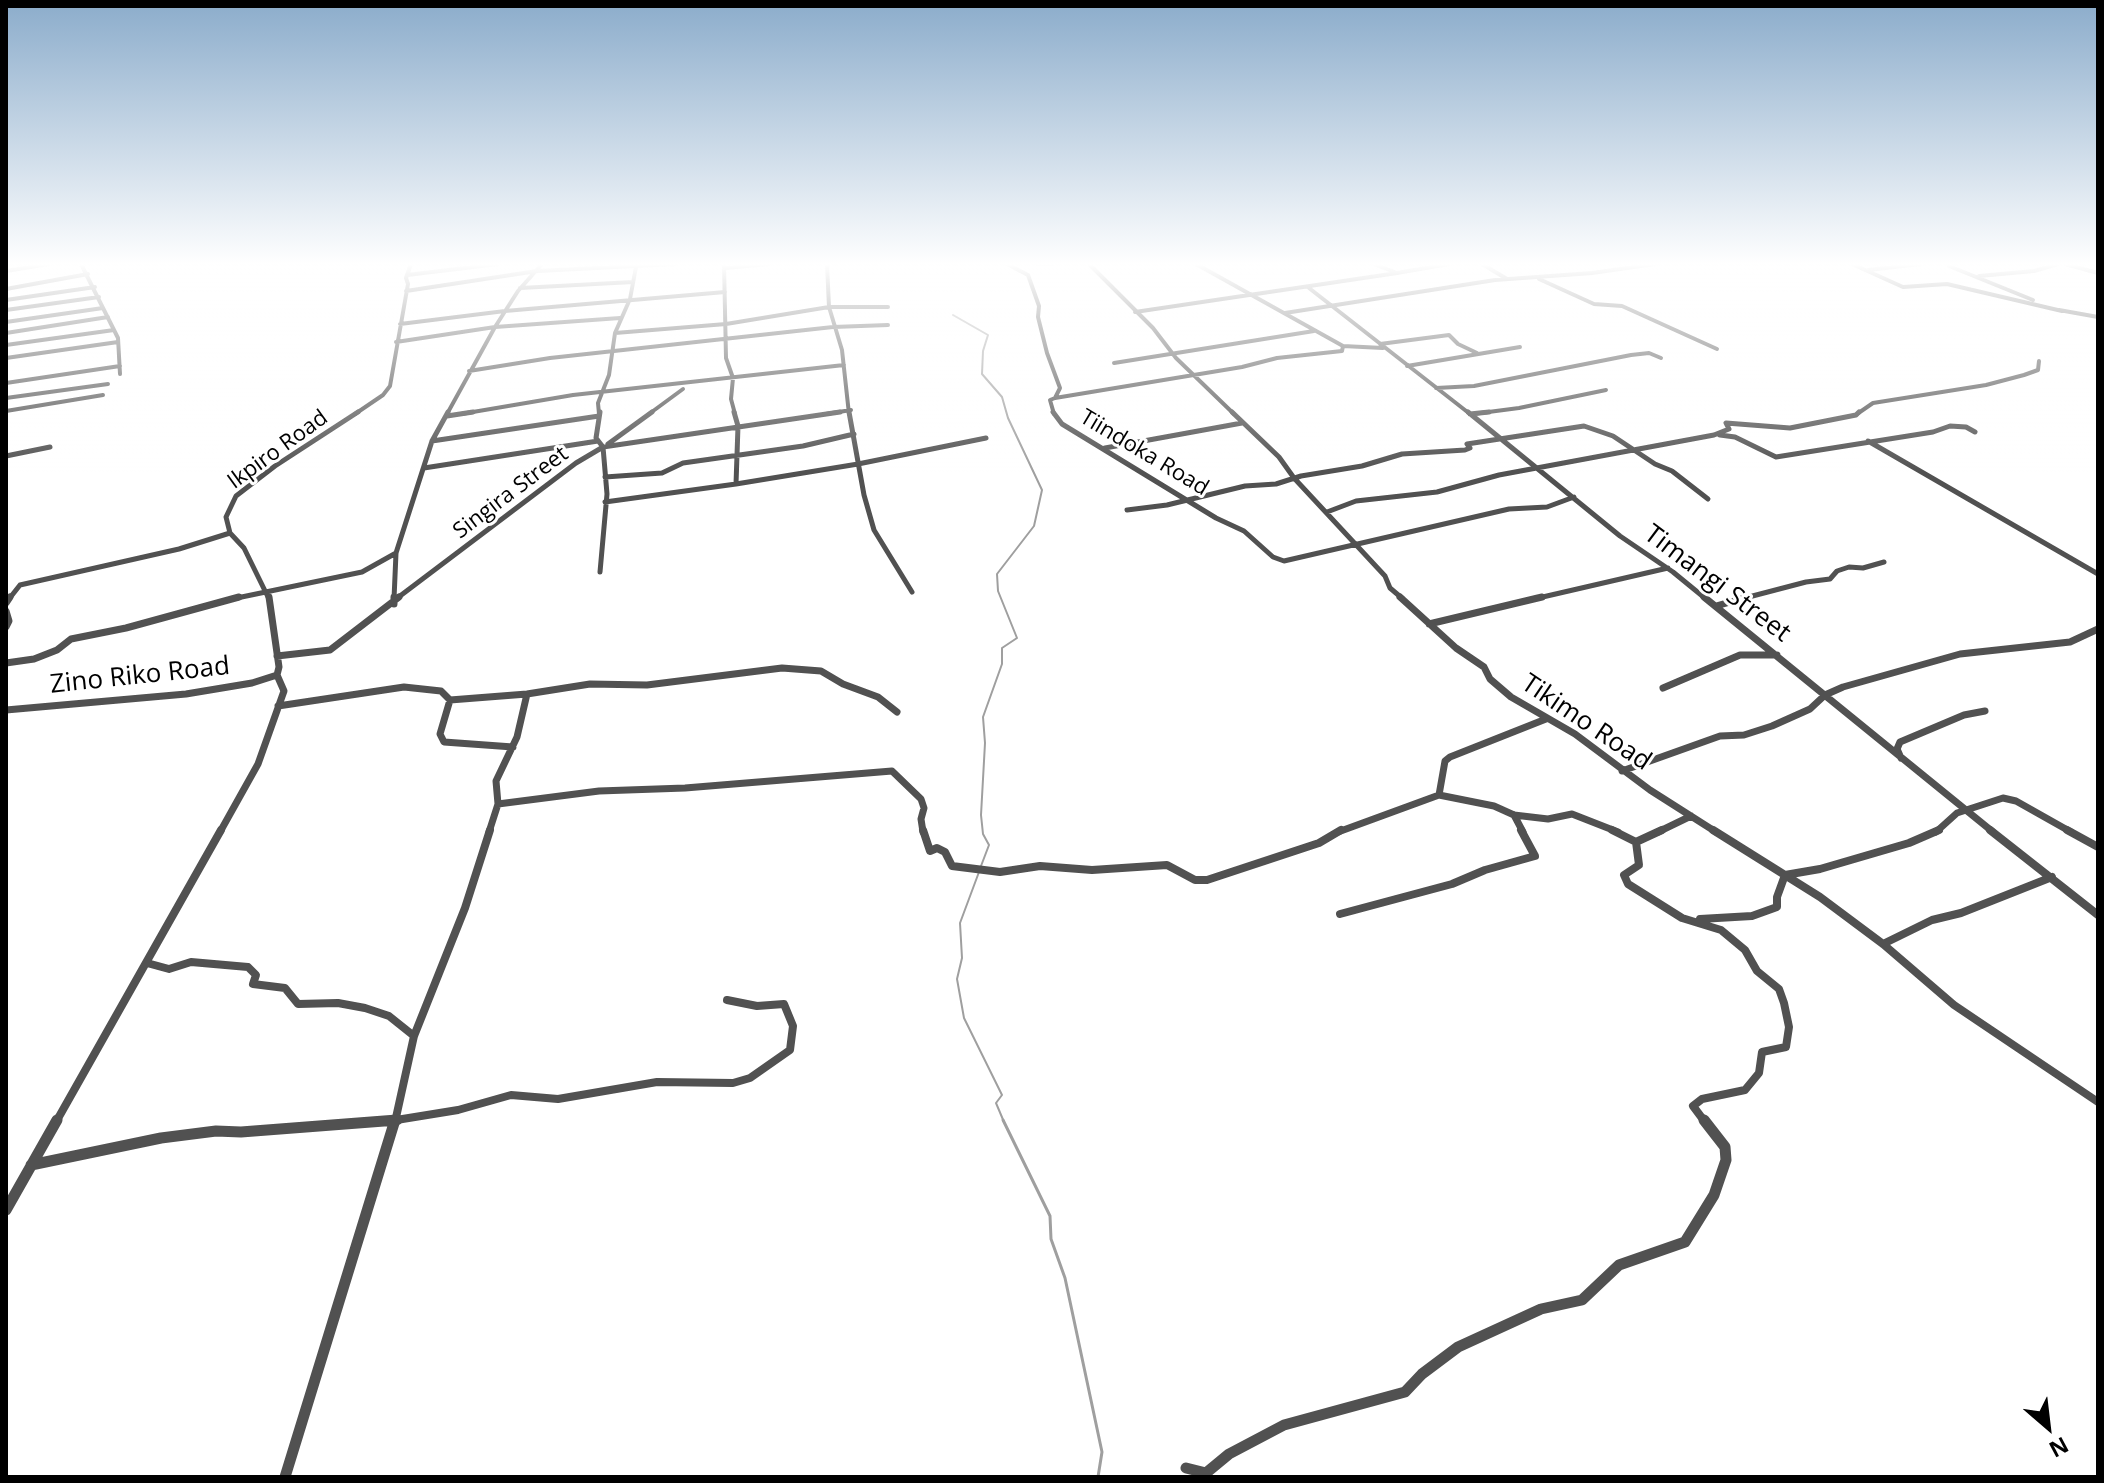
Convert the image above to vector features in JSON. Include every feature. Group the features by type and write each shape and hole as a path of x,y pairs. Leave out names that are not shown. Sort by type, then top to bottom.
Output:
{"street":[{"path":"6,345 91,333"},
{"path":"115,333 120,374"},
{"name":"Ikpiro Road","path":"278,706 284,691 277,675 273,613 267,590 244,548 230,533 226,517 236,496 275,466 383,395 393,380 398,333"},
{"path":"396,342 454,333"},
{"path":"394,604 396,553 432,441 491,333"},
{"name":"Singira Street","path":"277,656 330,650 576,463 603,447 598,441 598,403 604,393 615,333"},
{"path":"726,333 728,367 733,378 731,399 738,426 736,484"},
{"path":"469,371 611,351 782,333"},
{"path":"835,333 844,365 846,398 851,410 858,464 874,530 912,592"},
{"name":"Tiindoka Road","path":"1042,333 1060,388 1055,398 1050,400 1054,415 1062,424 1244,531 1273,557 1284,561 1355,543"},
{"name":"Tikimo Road","path":"1158,333 1171,352 1279,457 1294,478 1385,576 1390,588 1429,624 1484,667 1490,679 1511,697 1575,734 1622,771 1785,875 1883,944 1954,1005 2098,1102"},
{"path":"1114,363 1299,333"},
{"path":"1318,333 1343,346 1385,349"},
{"name":"Timangi Street","path":"1366,333 1539,467 1620,536 1668,568 1716,606 1902,760 2098,915"},
{"path":"1682,333 1717,349"},
{"path":"1379,344 1449,335 1458,344 1479,354"},
{"path":"6,358 118,342"},
{"path":"1055,398 1277,358 1342,351 1343,346"},
{"path":"1407,366 1520,347"},
{"path":"1436,388 1474,386 1631,355 1649,353 1661,358"},
{"path":"1327,512 1356,501 1437,492 1539,467 1714,435 1729,429 1726,423 1790,428 1856,415 1873,403 1986,385 2010,376 2021,376 2038,370 2039,361"},
{"path":"447,416 573,395 844,365"},
{"path":"6,383 120,366"},
{"path":"6,398 108,384"},
{"path":"603,447 683,389"},
{"path":"1470,414 1519,408 1606,390"},
{"path":"6,411 103,395"},
{"path":"603,447 851,410"},
{"path":"432,441 599,416"},
{"path":"1105,448 1242,423"},
{"path":"1127,510 1370,465 1402,454 1465,450 1470,448 1467,444 1584,426 1613,436 1672,471 1708,499"},
{"path":"1714,435 1735,437 1776,457 1933,432 1950,426 1966,427 1975,432"},
{"path":"605,477 662,473 683,463 737,457 854,434"},
{"path":"605,502 858,464 986,438"},
{"path":"424,468 598,441"},
{"path":"1868,441 2098,574"},
{"path":"6,456 50,447"},
{"path":"600,572 606,528 603,513 606,458 603,447"},
{"path":"1355,543 1509,509 1547,507 1574,497"},
{"path":"6,603 20,585 179,549 230,533"},
{"path":"6,663 34,659 57,650 71,639 126,628 267,590 362,572 396,553"},
{"path":"1716,606 1806,582 1830,579 1837,571 1849,567 1863,568 1884,562"},
{"path":"1429,624 1668,568"},
{"path":"6,611 9,621 6,627"},
{"path":"1622,771 1720,736 1744,735 1772,726 1810,709 1825,695 1960,654 2070,642 2098,629"},
{"path":"1663,688 1740,655 1777,655"},
{"path":"6,1210 258,764 278,706 404,687 441,691 450,700 527,694 590,684 647,685 744,671 811,668 878,697 897,712"},
{"name":"Zino Riko Road","path":"6,710 200,692 252,683 277,675"},
{"path":"285,1477 395,1121 414,1036 465,908 498,804 496,781 513,747 527,694"},
{"path":"450,700 440,734 444,742 513,747"},
{"path":"1902,760 1897,749 1900,742 1964,715 1985,711"},
{"path":"1439,795 1445,761 1450,757 1546,719"},
{"path":"498,804 599,791 685,788 892,771 921,799 924,808 921,819 923,832 930,851 937,848 945,852 952,866 1000,872 1040,866 1092,870 1167,865 1195,880 1207,880 1319,843 1347,826 1439,795 1494,806 1514,815 1548,819 1572,814 1629,836 1636,842 1639,865 1624,875 1628,884 1682,918 1696,920 1752,916 1777,907 1777,897 1785,875 1820,869 1909,843 1936,832 1957,813 2003,798 2016,801 2098,847"},
{"path":"1340,914 1452,884 1485,870 1535,856 1514,815"},
{"path":"1636,842 1691,816"},
{"path":"1883,944 1932,920 1961,913 2052,877"},
{"path":"1186,1468 1206,1473 1229,1454 1284,1425 1405,1392 1422,1374 1458,1347 1541,1309 1582,1300 1619,1265 1685,1242 1714,1195 1726,1160 1725,1147 1693,1106 1702,1099 1745,1090 1759,1073 1762,1052 1786,1047 1789,1027 1779,989 1757,971 1745,950 1721,930 1696,920"},
{"path":"147,963 169,969 191,962 248,967 256,975 253,984 285,988 298,1004 338,1003 365,1008 389,1016 414,1036"},
{"path":"31,1165 72,1154 216,1131 395,1121 458,1110 511,1095 558,1099 657,1082 733,1083 750,1078 790,1050 793,1026 784,1004 757,1006 727,1000"}],"waterway":[{"path":"981,866 989,845 983,834 981,815 985,743 983,717 1002,664 1002,648 1017,638 998,591 997,574 1034,526 1042,490 1008,418 1002,397 982,374 983,351 988,335 985,333"},
{"path":"979,872 960,923 962,958 957,979 964,1018 1002,1095 996,1103 1004,1122"},
{"path":"1003,1120 1050,1216 1051,1239 1065,1278 1102,1452 1098,1477"}]}
